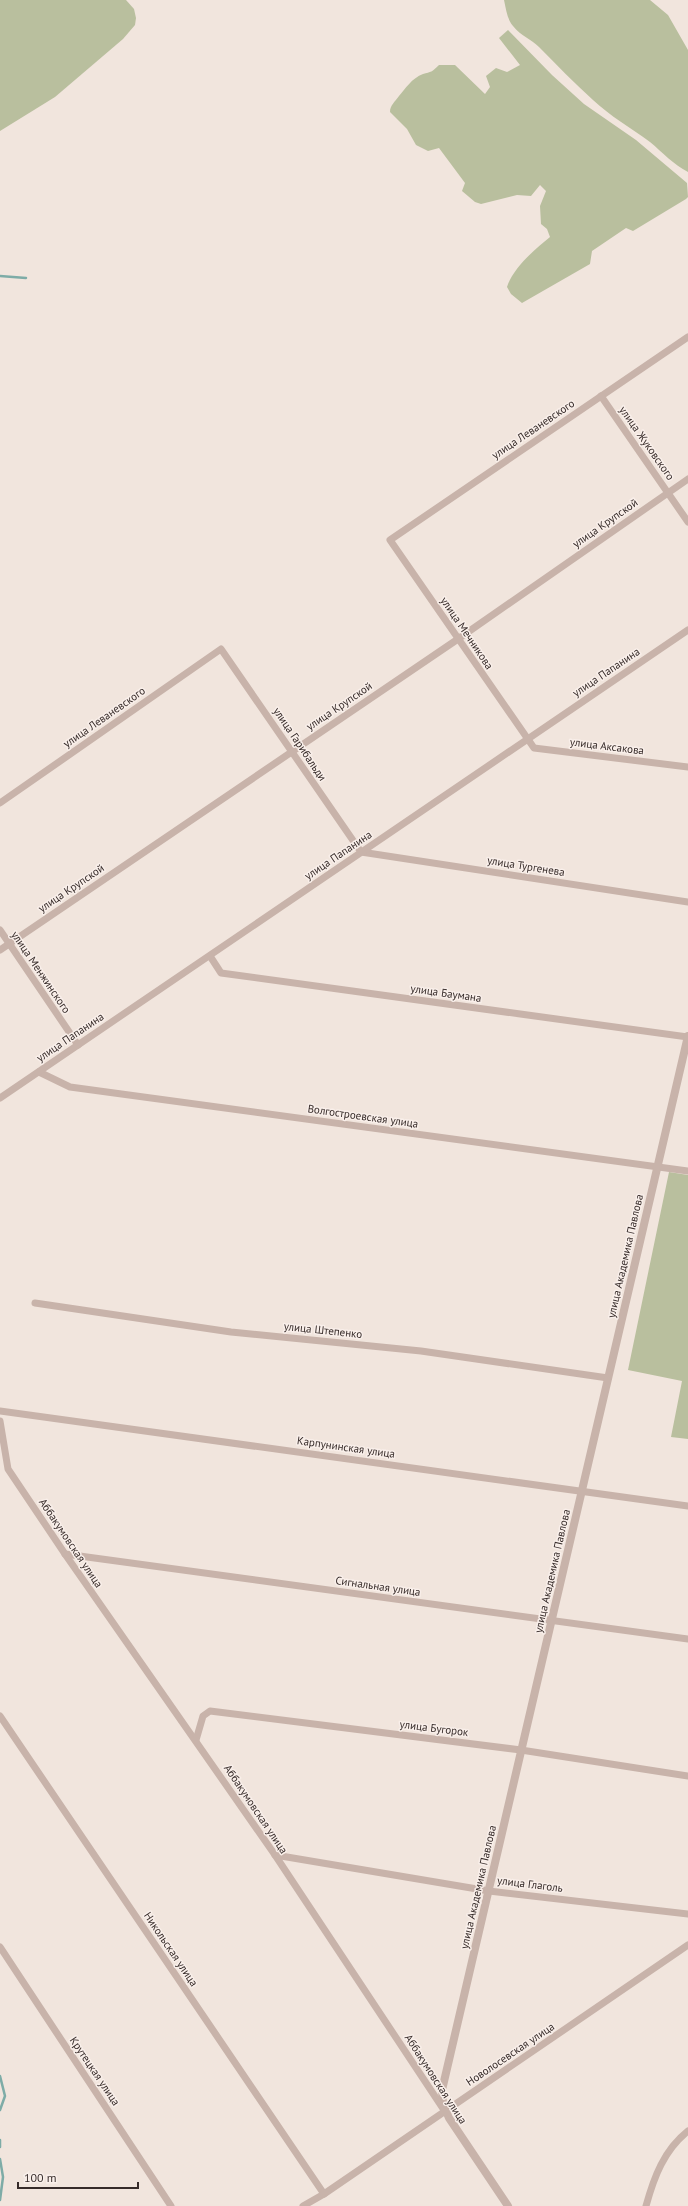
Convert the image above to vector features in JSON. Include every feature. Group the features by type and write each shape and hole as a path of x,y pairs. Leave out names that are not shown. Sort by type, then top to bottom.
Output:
{"street":[{"name":"улица Леваневского","path":"390,540 688,336"},
{"name":"улица Жуковского","path":"601,396 688,522"},
{"name":"улица Крупской","path":"0,950 458,639 688,479"},
{"name":"улица Мечникова","path":"390,540 527,740"},
{"name":"улица Папанина","path":"0,1098 688,630"},
{"name":"улица Леваневского","path":"0,803 222,648"},
{"name":"улица Гарибальди","path":"222,648 291,752 361,852"},
{"name":"улица Аксакова","path":"527,740 534,748 688,767"},
{"name":"улица Тургенева","path":"361,852 688,902"},
{"name":"улица Менжинского","path":"0,930 78,1045"},
{"name":"улица Баумана","path":"210,956 221,973 688,1037"},
{"name":"улица Академика Павлова","path":"445,2111 441,2097 443,2081 489,1891 688,1037"},
{"name":"Волгостроевская улица","path":"38,1072 70,1087 688,1171"},
{"name":"улица Штепенко","path":"35,1303 231,1332 421,1351 608,1378"},
{"name":"Карпунинская улица","path":"0,1411 688,1506"},
{"name":"Аббакумовская улица","path":"0,1421 8,1469 65,1554 275,1855 508,2206"},
{"name":"Сигнальная улица","path":"65,1554 688,1639"},
{"name":"улица Бугорок","path":"196,1740 203,1716 210,1711 522,1750 688,1776"},
{"name":"Никольская улица","path":"0,1716 324,2194"},
{"name":"улица Глаголь","path":"275,1855 489,1891 688,1914"},
{"name":"Новолосевская улица","path":"303,2206 324,2194 688,1945"},
{"name":"Крутецкая улица","path":"0,1947 172,2206"},
{"path":"646,2206 653,2182 663,2160 675,2142 688,2131"}],"green space":[{"path":"0,0 126,0 134,9 136,18 135,25 123,39 55,97 0,131"},
{"path":"504,0 650,0 668,15 688,50 688,172 673,162 650,142 613,117 572,81 539,47 516,29 509,20"},
{"path":"508,30 552,75 584,104 636,140 687,183 688,197 633,231 626,228 592,251 590,264 522,303 511,294 507,287 519,266 531,253 550,237 547,229 541,224 540,206 546,191 540,185 531,196 517,195 481,204 475,202 462,191 465,183 439,148 428,151 416,145 407,129 390,112 393,104 412,81 435,69 439,65 455,65 485,94 490,87 486,76 496,68 507,72 520,65 499,38"},
{"path":"669,1172 688,1175 688,1439 671,1437 682,1381 628,1370"}],"waterway":[{"path":"0,276 26,278"},
{"path":"0,2076 5,2096 0,2110"},
{"path":"0,2140 0,2147"},
{"path":"0,2159 3,2177 0,2200"}]}
